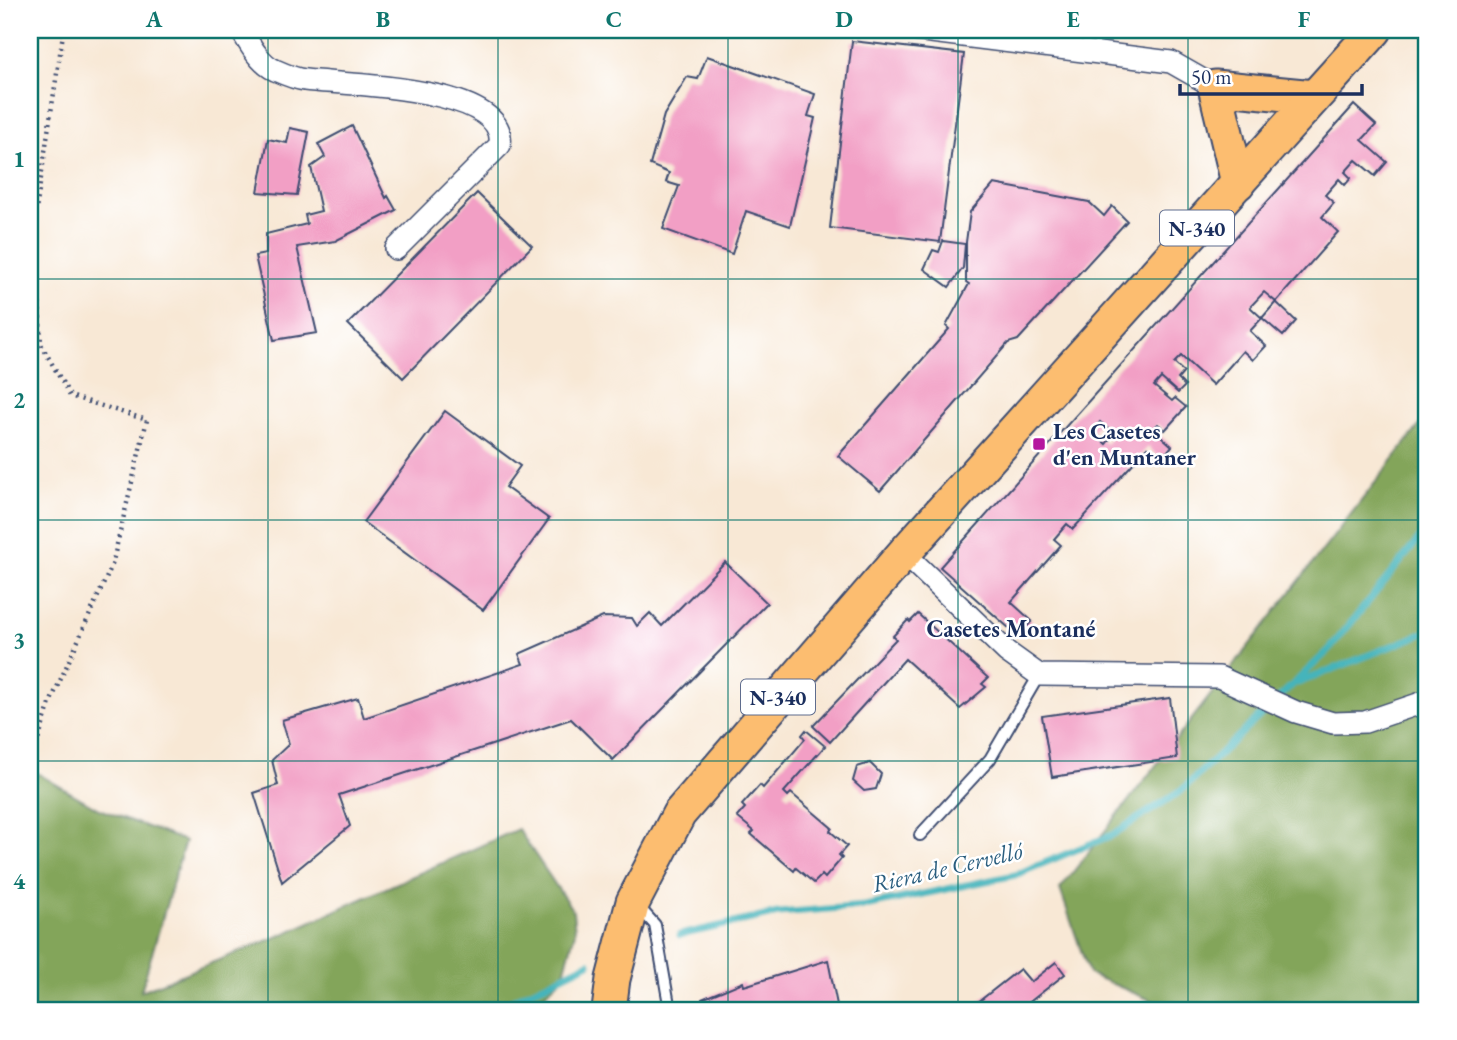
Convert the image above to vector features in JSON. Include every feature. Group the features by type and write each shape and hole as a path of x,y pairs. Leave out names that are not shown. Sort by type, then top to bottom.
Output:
{"main road":[{"name":"N-340","path":"609,1010 633,902 679,814 904,553 1375,30"},
{"path":"1238,183 1215,87 1314,97"}],"street":[{"path":"241,30 251,47 272,69 302,80 435,93 485,116 498,127 500,145 396,249"},
{"path":"915,30 1171,62 1215,87"},
{"path":"904,553 1007,652 1039,675 1219,677 1290,709 1333,723 1365,722 1427,701"}],"lane":[{"path":"920,835 990,759 1039,675"},
{"path":"633,902 655,925 670,1010"}],"path":[{"path":"30,766 50,703 112,565 147,419 70,396 41,344 35,217 63,34 59,30"},
{"path":"1427,914 1415,928 1427,928"},
{"path":"1416,1010 1427,996"}],"green space":[{"path":"1427,416 1427,1010 1174,1010 1089,974 1060,889"},
{"path":"30,769 99,809 185,841 141,991 279,936 518,829 573,911 575,932 563,977 528,1010 30,1010"}],"building":[{"path":"852,41 964,54 940,242 830,228"},
{"path":"707,56 815,94 808,116 815,118 790,226 746,211 732,254 663,229 679,186 666,182 669,173 650,165 664,115 687,77 698,79"},
{"path":"1354,105 1376,125 1362,140 1387,162 1375,176 1356,160 1345,172 1351,178 1345,185 1339,179 1325,195 1334,203 1322,217 1338,232 1276,302 1264,292 1250,307 1262,318 1250,331 1266,346 1253,360 1243,351 1213,385 1181,356 1174,363 1184,372 1178,379 1185,386 1178,393 1161,378 1154,386 1172,401 1175,398 1186,407 1165,430 1158,424 1153,429 1172,446 1161,459 1148,447 1073,529 1067,524 1054,539 1061,545 1011,602 1032,621 1018,636 940,567","holes":["1100,422 1114,434 1106,444 1092,432"]},
{"path":"352,126 386,198 388,196 396,210 335,241 297,247 317,333 274,340 255,256 266,254 266,234 307,224 305,215 321,211 311,167 325,157 318,144"},
{"path":"290,128 309,132 297,195 258,192 268,139 287,143"},
{"path":"994,184 1089,202 1104,216 1112,206 1127,221 1018,340 1008,343 880,491 838,456 949,329 946,326 969,284 966,282 966,242 970,212"},
{"path":"477,193 532,246 403,378 348,324"},
{"path":"943,241 965,244 963,268 949,287 924,269 933,250 939,252"},
{"path":"1276,302 1296,321 1283,336 1262,318"},
{"path":"445,411 520,466 505,487 549,519 483,610 363,522"},
{"path":"725,562 767,603 613,760 571,719 339,795 350,826 282,882 254,793 278,785 272,760 289,744 282,720 358,698 364,718 523,664 519,654 603,617 632,618 637,626 650,613 662,626"},
{"path":"918,614 988,678 982,684 986,687 960,709 905,659 830,742 813,726 896,639 893,636 908,620 910,622"},
{"path":"1170,698 1177,758 1052,777 1042,716"},
{"path":"806,730 825,746 784,792 788,796 791,793 832,828 830,831 847,846 839,855 842,858 825,878 822,875 814,883 796,868 794,871 751,834 754,831 737,817 745,808 742,805 760,785 763,788 805,739 802,735"},
{"path":"870,763 881,774 876,789 864,791 853,781 857,767"},
{"path":"828,960 838,1010 703,1010 702,999 743,982 744,986"},
{"path":"1056,962 1065,974 1026,1005 1030,1010 968,1010 1020,969 1031,982"}],"waterway":[{"name":"Riera de Cervelló","path":"680,935 778,913 865,906 1015,875 1112,835 1181,791 1329,650 1427,529"},
{"name":"Riera de Cervelló","path":"1298,683 1427,632"},
{"path":"492,1010 589,963"}],"place":[{"name":"Les Casetes d'en Muntaner","path":"1039,444"}],"district":[{"name":"Casetes Montané","path":"1011,628"}]}
